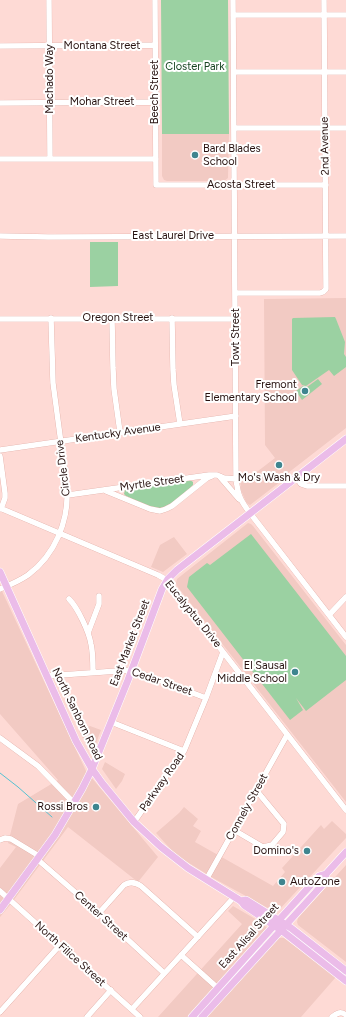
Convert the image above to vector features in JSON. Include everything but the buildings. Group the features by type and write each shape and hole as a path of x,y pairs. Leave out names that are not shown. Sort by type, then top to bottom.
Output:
{"main road":[{"name":"East Market Street","path":"0,910 55,835 92,769 132,670 162,589 167,580 177,570 346,439"},
{"name":"North Sanborn Road","path":"0,572 3,588 79,747 92,769 114,799 147,835 175,859 206,880 238,898 244,906 284,927"},
{"name":"East Alisal Street","path":"192,1017 276,922 319,876 326,874 346,852"},
{"name":"East Alisal Street","path":"202,1017 325,882 326,874"},
{"path":"284,927 346,971"},
{"path":"284,927 346,981"}],"street":[{"name":"Machado Way","path":"49,0 50,158"},
{"name":"Beech Street","path":"155,0 156,185"},
{"name":"Towt Street","path":"233,0 236,480 238,494 250,513 346,637"},
{"name":"2nd Avenue","path":"236,293 320,293 326,288 324,0"},
{"path":"233,15 346,15"},
{"name":"Montana Street","path":"0,46 155,45"},
{"path":"234,72 346,72"},
{"name":"Mohar Street","path":"0,103 155,102"},
{"path":"234,128 346,128"},
{"path":"0,159 156,159"},
{"name":"Acosta Street","path":"156,185 326,185"},
{"name":"East Laurel Drive","path":"0,236 346,236"},
{"name":"Circle Drive","path":"3,588 23,578 38,566 51,550 60,533 66,514 68,495 52,375 51,318"},
{"path":"112,318 112,368 120,432"},
{"path":"172,318 174,385 180,424"},
{"name":"Oregon Street","path":"0,319 235,319"},
{"name":"Kentucky Avenue","path":"0,450 236,416"},
{"path":"0,456 5,496 0,508"},
{"name":"Myrtle Street","path":"68,495 209,475 236,480"},
{"path":"101,490 108,491 150,509 160,511 170,508 207,478 216,476 245,506"},
{"path":"296,477 301,484 306,486 346,486"},
{"path":"188,478 195,482 193,490"},
{"path":"126,499 122,492 129,486"},
{"name":"Eucalyptus Drive","path":"0,508 167,580 346,810"},
{"path":"88,633 99,604 99,596"},
{"path":"329,615 346,597"},
{"path":"69,599 75,605 88,633 91,643 93,672"},
{"name":"Parkway Road","path":"134,822 184,751 223,652"},
{"name":"Cedar Street","path":"46,676 132,670 206,698"},
{"path":"111,722 184,751"},
{"name":"Connely Street","path":"206,880 287,735"},
{"path":"0,738 38,766 74,803"},
{"path":"234,830 263,847 272,845 283,832 284,824 256,790"},
{"name":"Center Street","path":"0,840 5,838 11,839 38,857 164,973"},
{"path":"99,913 124,885 129,882 135,882 198,938"},
{"name":"North Filice Street","path":"0,890 140,1017"},
{"path":"132,1009 181,955 238,898"},
{"path":"0,1012 60,945"},
{"path":"181,955 223,993"},
{"path":"87,1017 111,990"},
{"path":"333,1017 339,1012 346,1015"}],"shaded area":[{"name":"Bard Blades School","path":"162,134 229,134 228,178 224,181 164,180 162,176"},
{"name":"Fremont Elementary School","path":"346,298 346,428 250,505 246,502 241,490 240,478 258,471 275,458 265,445 264,299"},
{"name":"El Sausal Middle School","path":"248,523 253,526 346,645 346,802 177,586 177,579"},
{"path":"174,537 187,554 163,572 151,567 160,545"},
{"path":"0,587 86,771 158,857 138,882 68,827 0,917 0,868 16,847 8,843 18,804 58,780 0,714"},
{"path":"90,726 101,730 95,746 91,749 88,748 79,731"},
{"path":"105,762 125,774 116,789 102,769"},
{"path":"184,807 198,819 193,826 201,831 195,842 273,886 285,872 282,868 321,825 324,829 332,821 346,834 346,838 278,911 275,912 213,878 176,855 156,833"},
{"path":"346,865 346,962 298,925 297,922 298,918"},
{"path":"233,906 257,920 280,938 284,938 336,977 301,1017 158,1017 242,924 228,911"}],"green space":[{"name":"Closter Park","path":"161,0 228,0 229,134 162,134"},
{"path":"90,242 118,242 118,286 90,287"},
{"path":"335,317 345,342 344,354 346,357 346,367 334,376 329,370 306,386 302,385 292,370 292,319"},
{"path":"318,379 322,384 302,400 296,391 303,386 307,387"},
{"path":"190,480 193,482 193,485 175,501 165,507 155,508 148,506 124,494 125,490"},
{"name":"El Sausal Middle School","path":"251,534 346,656 346,680 306,711 296,698 303,710 290,720 187,587 189,577 207,563 210,565"}],"waterway":[{"path":"0,773 52,817"}],"place":[{"name":"Bard Blades School","path":"195,155"},
{"name":"Fremont Elementary School","path":"305,391"},
{"name":"Mo's Wash & Dry","path":"279,465"},
{"name":"El Sausal Middle School","path":"295,672"},
{"name":"Rossi Bros","path":"96,807"},
{"name":"Domino's","path":"307,851"},
{"name":"AutoZone","path":"282,882"}]}
